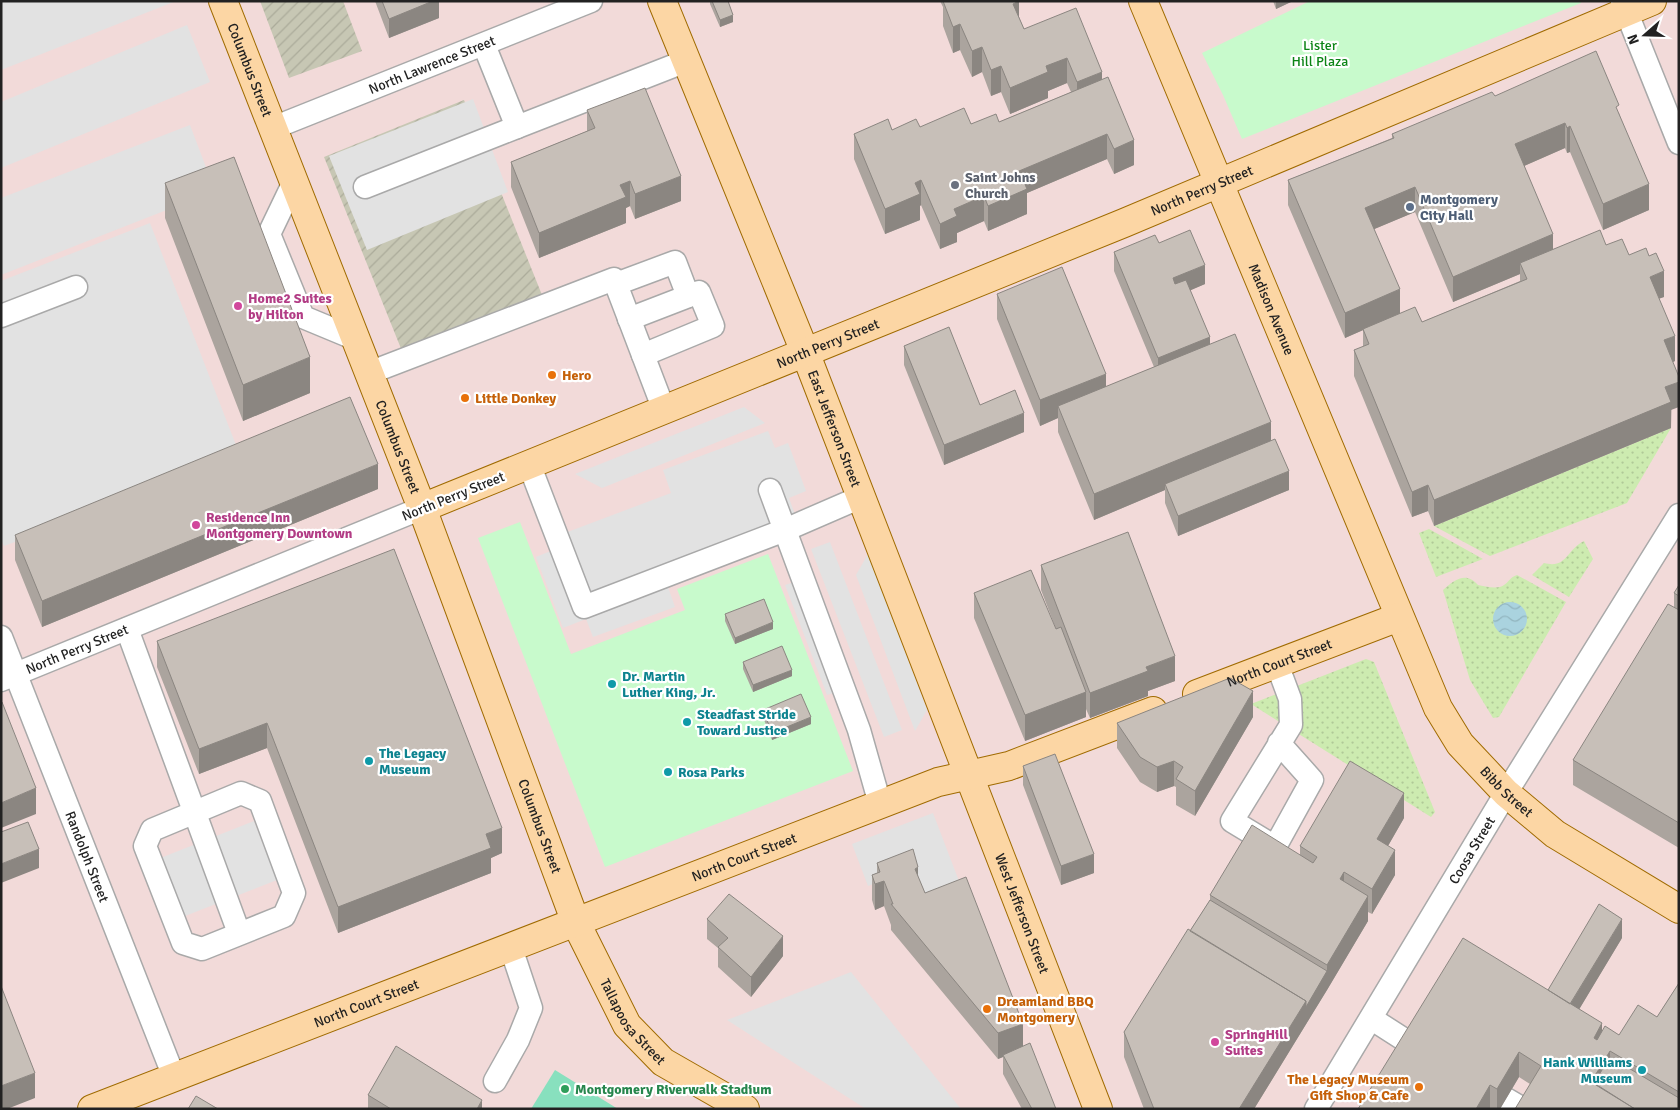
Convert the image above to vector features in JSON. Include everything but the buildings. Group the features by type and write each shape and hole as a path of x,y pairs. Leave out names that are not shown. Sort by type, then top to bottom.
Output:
{"main road":[{"name":"Columbus Street","path":"223,1 422,508 576,923"},
{"name":"East Jefferson Street","path":"662,1 805,352 970,775"},
{"name":"Madison Avenue","path":"1143,1 1217,183 1399,617"},
{"name":"North Perry Street","path":"422,508 1217,183 1624,6 1652,1"},
{"name":"North Court Street","path":"92,1109 938,782 1009,766 1399,617"},
{"name":"Bibb Street","path":"1399,617 1438,708 1460,744 1506,794 1555,834 1679,909"},
{"name":"West Jefferson Street","path":"970,775 1098,1109"},
{"name":"Tallapoosa Street","path":"576,923 627,1025 663,1062 746,1109"}],"street":[{"name":"North Lawrence Street","path":"273,128 591,1"},
{"path":"1624,6 1679,142"},
{"path":"484,45 518,127"},
{"path":"365,187 686,61"},
{"path":"294,182 269,234 303,318 356,339"},
{"path":"369,373 615,282 675,262 688,296"},
{"path":"615,282 664,410"},
{"path":"1,316 76,287"},
{"path":"629,319 699,292 713,326 643,355"},
{"path":"529,464 584,607 785,530 862,497"},
{"path":"770,490 859,730 880,804"},
{"name":"North Perry Street","path":"9,677 422,508"},
{"name":"Coosa Street","path":"1316,1109 1506,794 1679,515"},
{"path":"127,629 238,933"},
{"name":"Randolph Street","path":"1,637 9,677 174,1077"},
{"path":"1276,664 1290,699 1291,725 1280,743"},
{"path":"241,792 260,802 294,893 284,916 202,949 183,943 145,846 152,830 194,812 241,792"},
{"path":"495,1081 518,1040 531,1008 511,948"},
{"path":"1372,1019 1411,1044"}],"shaded area":[{"path":"1,1 1679,1 1679,1109 1,1109"},
{"path":"1,1 176,1 1,70"},
{"path":"260,1 343,1 362,51 289,78"},
{"path":"187,25 210,82 1,168 1,102"},
{"path":"473,99 508,192 367,250 329,156"},
{"path":"464,100 546,305 406,361 324,157"},
{"path":"190,125 215,191 1,275 1,198"},
{"path":"150,223 241,458 4,546 1,540 1,281"},
{"path":"744,407 765,423 602,488 575,474"},
{"path":"768,431 775,448 788,443 806,491 789,498 803,536 668,587 675,607 593,637 586,619 563,628 536,557 553,550 549,539 671,493 663,470"},
{"path":"830,542 902,730 884,737 811,549"},
{"path":"868,554 927,710 915,731 856,575"},
{"path":"794,582 836,692 827,695 785,585"},
{"path":"933,813 962,889 926,902 913,869 868,886 852,844"},
{"path":"254,821 277,880 180,918 158,859"},
{"path":"851,972 961,1109 866,1109 727,1020"}],"green space":[{"name":"Lister Hill Plaza","path":"1310,1 1581,1 1581,3 1242,139 1202,53"},
{"path":"1671,428 1627,503 1490,556 1434,526"},
{"path":"520,522 571,654 685,610 677,589 768,554 853,771 605,867 478,538"},
{"path":"1429,529 1483,559 1436,577 1419,533"},
{"path":"1584,541 1593,559 1569,597 1532,575 1544,563 1552,564 1562,561"},
{"path":"1517,575 1566,602 1499,717 1493,718 1470,680 1443,590 1460,578 1469,578 1478,585 1498,587 1504,585"},
{"path":"1366,659 1374,662 1435,812 1431,817 1251,704"},
{"name":"Montgomery Riverwalk Stadium","path":"555,1070 618,1109 531,1109"}],"water":[{"path":"1510,602 1522,607 1527,619 1522,631 1510,636 1498,631 1493,619 1498,607"}],"place":[{"name":"Saint Johns Church","path":"955,185"},
{"name":"Montgomery City Hall","path":"1410,207"},
{"name":"Home2 Suites by Hilton","path":"238,306"},
{"name":"Hero","path":"552,375"},
{"name":"Little Donkey","path":"465,398"},
{"name":"Residence Inn Montgomery Downtown","path":"196,525"},
{"name":"Dr. Martin Luther King, Jr.","path":"612,684"},
{"name":"Steadfast Stride Toward Justice","path":"687,722"},
{"name":"The Legacy Museum","path":"369,761"},
{"name":"Rosa Parks","path":"668,772"},
{"name":"Dreamland BBQ Montgomery","path":"987,1009"},
{"name":"SpringHill Suites","path":"1215,1042"},
{"name":"Hank Williams Museum","path":"1642,1070"},
{"name":"The Legacy Museum Gift Shop & Cafe","path":"1419,1087"},
{"name":"Montgomery Riverwalk Stadium","path":"565,1089"}]}
